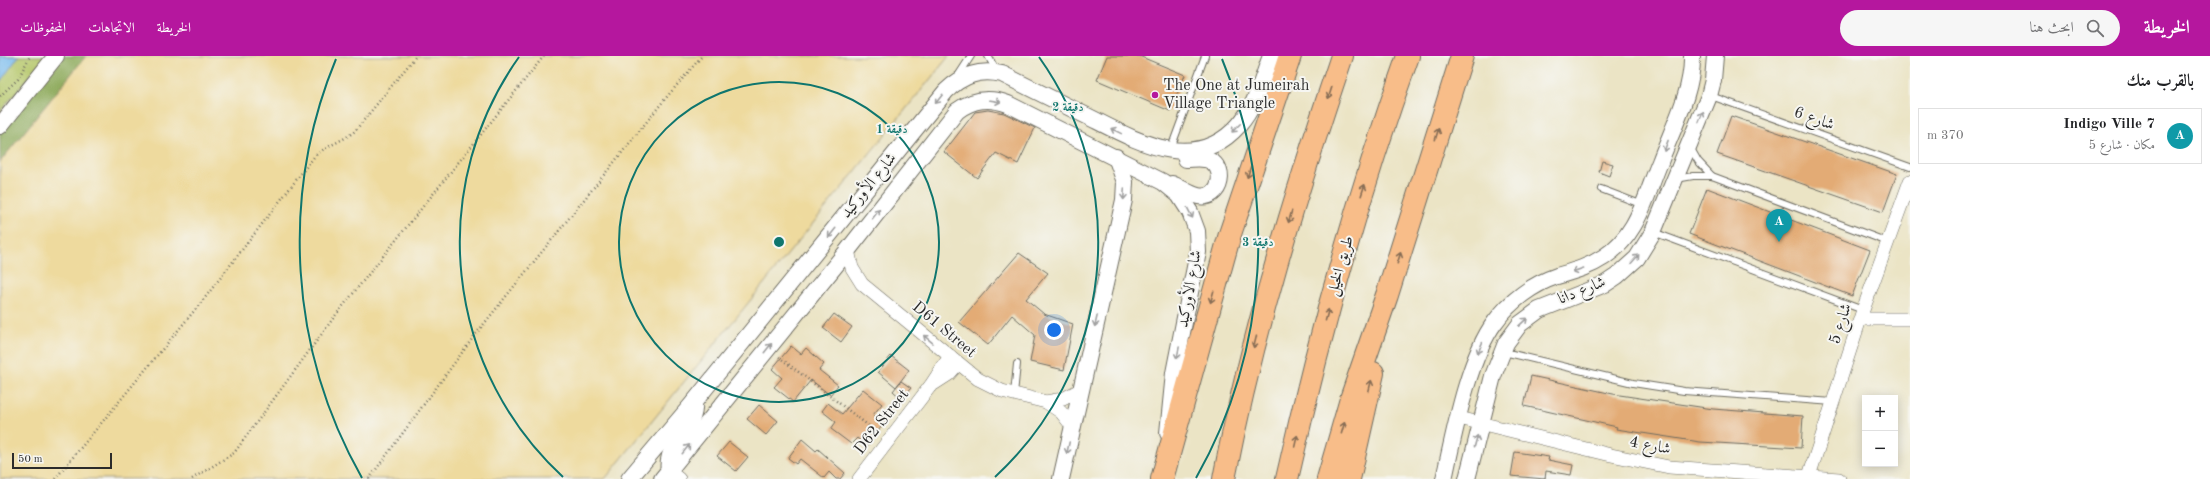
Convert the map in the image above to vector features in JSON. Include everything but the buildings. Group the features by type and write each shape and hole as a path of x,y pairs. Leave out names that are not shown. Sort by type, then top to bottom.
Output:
{"highway":[{"path":"1165,470 1230,234 1290,56"},
{"path":"1224,479 1244,384 1265,305 1294,204 1342,56"},
{"name":"طريق الخيل","path":"1287,479 1336,284 1374,154 1408,56"},
{"path":"1328,479 1362,365 1387,295 1462,56"},
{"path":"1349,479 1364,410 1382,341 1387,295"}],"street":[{"path":"0,126 56,56"},
{"name":"شارع الأوركيد","path":"629,479 694,402 953,84 976,72 1002,74 1139,142 1170,150 1185,152 1200,150 1214,145 1228,136 1239,125 1250,110 1271,56"},
{"name":"شارع دانا","path":"1444,479 1459,418 1480,348 1491,328 1505,310 1523,294 1543,282 1584,268 1606,255 1628,233 1643,205 1689,85 1692,56"},
{"name":"شارع دانا","path":"1467,479 1502,351 1520,324 1539,310 1593,290 1617,276 1637,258 1653,232 1709,96 1713,80 1715,56"},
{"name":"شارع الأوركيد","path":"670,476 768,348 848,250 957,111 972,102 981,100 999,101 1116,157 1154,177 1171,188 1185,203 1194,222 1198,242 1197,262 1170,402 1165,470"},
{"path":"1139,142 1153,152 1170,158 1210,160 1217,167 1220,176 1216,190 1202,196 1154,177"},
{"path":"1061,479 1124,200 1123,173 1116,157"},
{"name":"شارع 5","path":"1809,478 1862,315 1910,181"},
{"name":"D61 Street","path":"848,250 852,268 862,284 954,360 989,386 1046,402 1061,412 1072,426"},
{"path":"1862,315 1910,319"},
{"name":"D62 Street","path":"859,479 931,385 949,374 954,360"},
{"name":"D61 Street","path":"1046,402 1063,399 1080,390"},
{"path":"670,476 669,454 691,423 694,413 694,402"},
{"name":"شارع 4","path":"1459,418 1687,474 1839,479"}],"lane":[{"path":"953,84 971,56"},
{"path":"988,56 995,69 1002,74"},
{"path":"1170,150 1205,56"},
{"name":"شارع 6","path":"1709,96 1910,167"},
{"path":"1689,144 1698,161 1712,176"},
{"path":"1675,180 1693,176 1712,176 1888,242"},
{"path":"1601,189 1643,205"},
{"path":"1653,232 1862,315"},
{"path":"1502,351 1619,380 1669,389 1736,396 1833,402"},
{"path":"1014,394 1017,364"}],"path":[{"path":"0,96 18,79 30,56"},
{"path":"55,479 204,298 314,157 324,149 346,138 355,131 416,56"},
{"path":"192,479 234,453 335,316 544,56"},
{"path":"368,479 475,335 669,94 702,56"},
{"path":"768,348 888,441"}],"green space":[{"path":"0,56 46,56 0,112"},
{"path":"61,56 86,56 0,162 0,130"}],"sand":[{"path":"86,56 949,56 605,479 0,479 0,162"}],"water":[{"path":"0,56 19,56 0,82"}],"place":[{"name":"The One at Jumeirah Village Triangle","path":"1155,95"},
{"name":"Indigo Ville 7","path":"1779,242"}]}
